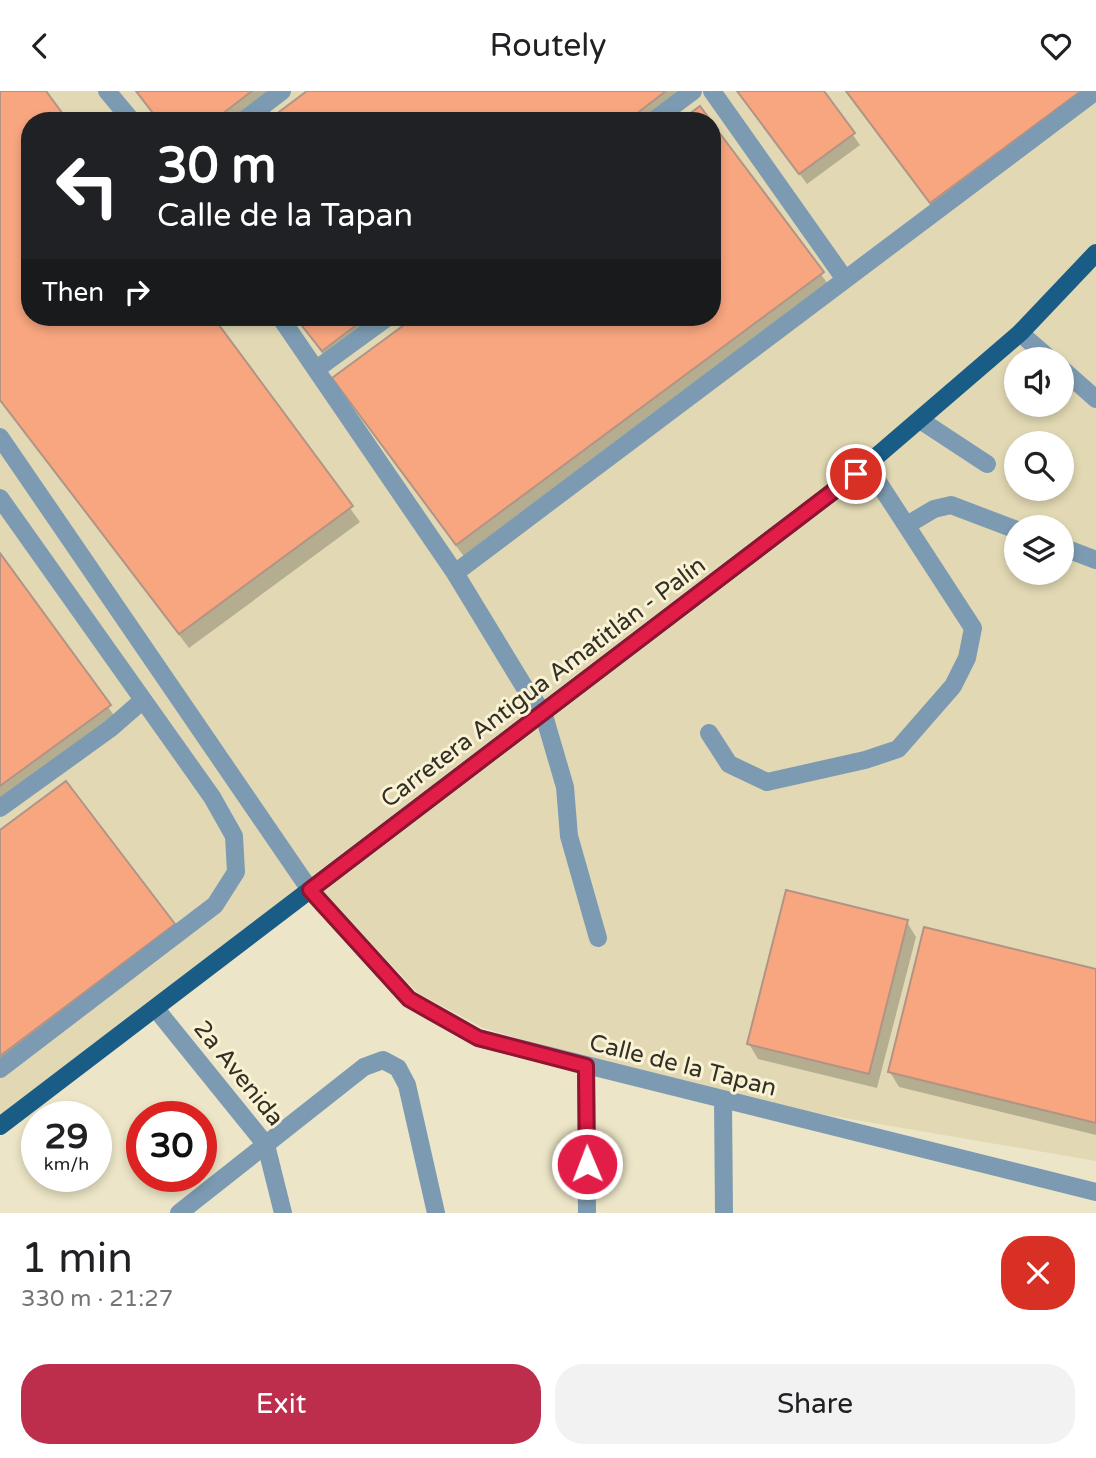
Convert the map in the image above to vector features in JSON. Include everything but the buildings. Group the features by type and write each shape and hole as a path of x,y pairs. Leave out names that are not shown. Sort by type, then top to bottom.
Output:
{"main road":[{"name":"Carretera Antigua Amatitlán - Palín","path":"0,1126 867,465 1020,333 1096,253"}],"street":[{"path":"107,91 124,112"},
{"path":"255,112 282,91"},
{"path":"665,112 693,91"},
{"path":"712,91 844,278"},
{"path":"455,573 1096,91"},
{"path":"287,326 318,368 455,573 525,688 543,712 565,787 569,835 598,937"},
{"path":"318,368 376,326"},
{"path":"1020,333 1036,347"},
{"path":"1074,380 1096,399"},
{"path":"920,421 988,464"},
{"name":"Calle de la Tapan","path":"0,437 310,890 409,999 478,1038 1096,1192"},
{"path":"709,733 729,764 767,782 866,760 898,748 932,714 953,686 967,658 973,628 867,465"},
{"path":"0,1069 215,905 236,872 234,837 212,797 2,503"},
{"path":"908,525 934,509 951,505 1004,525"},
{"path":"1074,552 1096,560"},
{"path":"0,807 111,728 143,700"},
{"name":"2a Avenida","path":"156,1009 266,1145 283,1213"},
{"path":"179,1213 364,1067 383,1060 398,1068 407,1085 436,1213"},
{"path":"586,1066 587,1213"},
{"path":"723,1101 724,1213"}],"shaded area":[{"path":"0,91 1096,91 1096,1161 709,1095 483,1028 418,993 320,889 743,572 310,890 33,1101 21,1101 21,1110 0,1126"}],"route":[{"path":"587,1164 586,1066 478,1038 409,999 310,890 856,474"}]}
